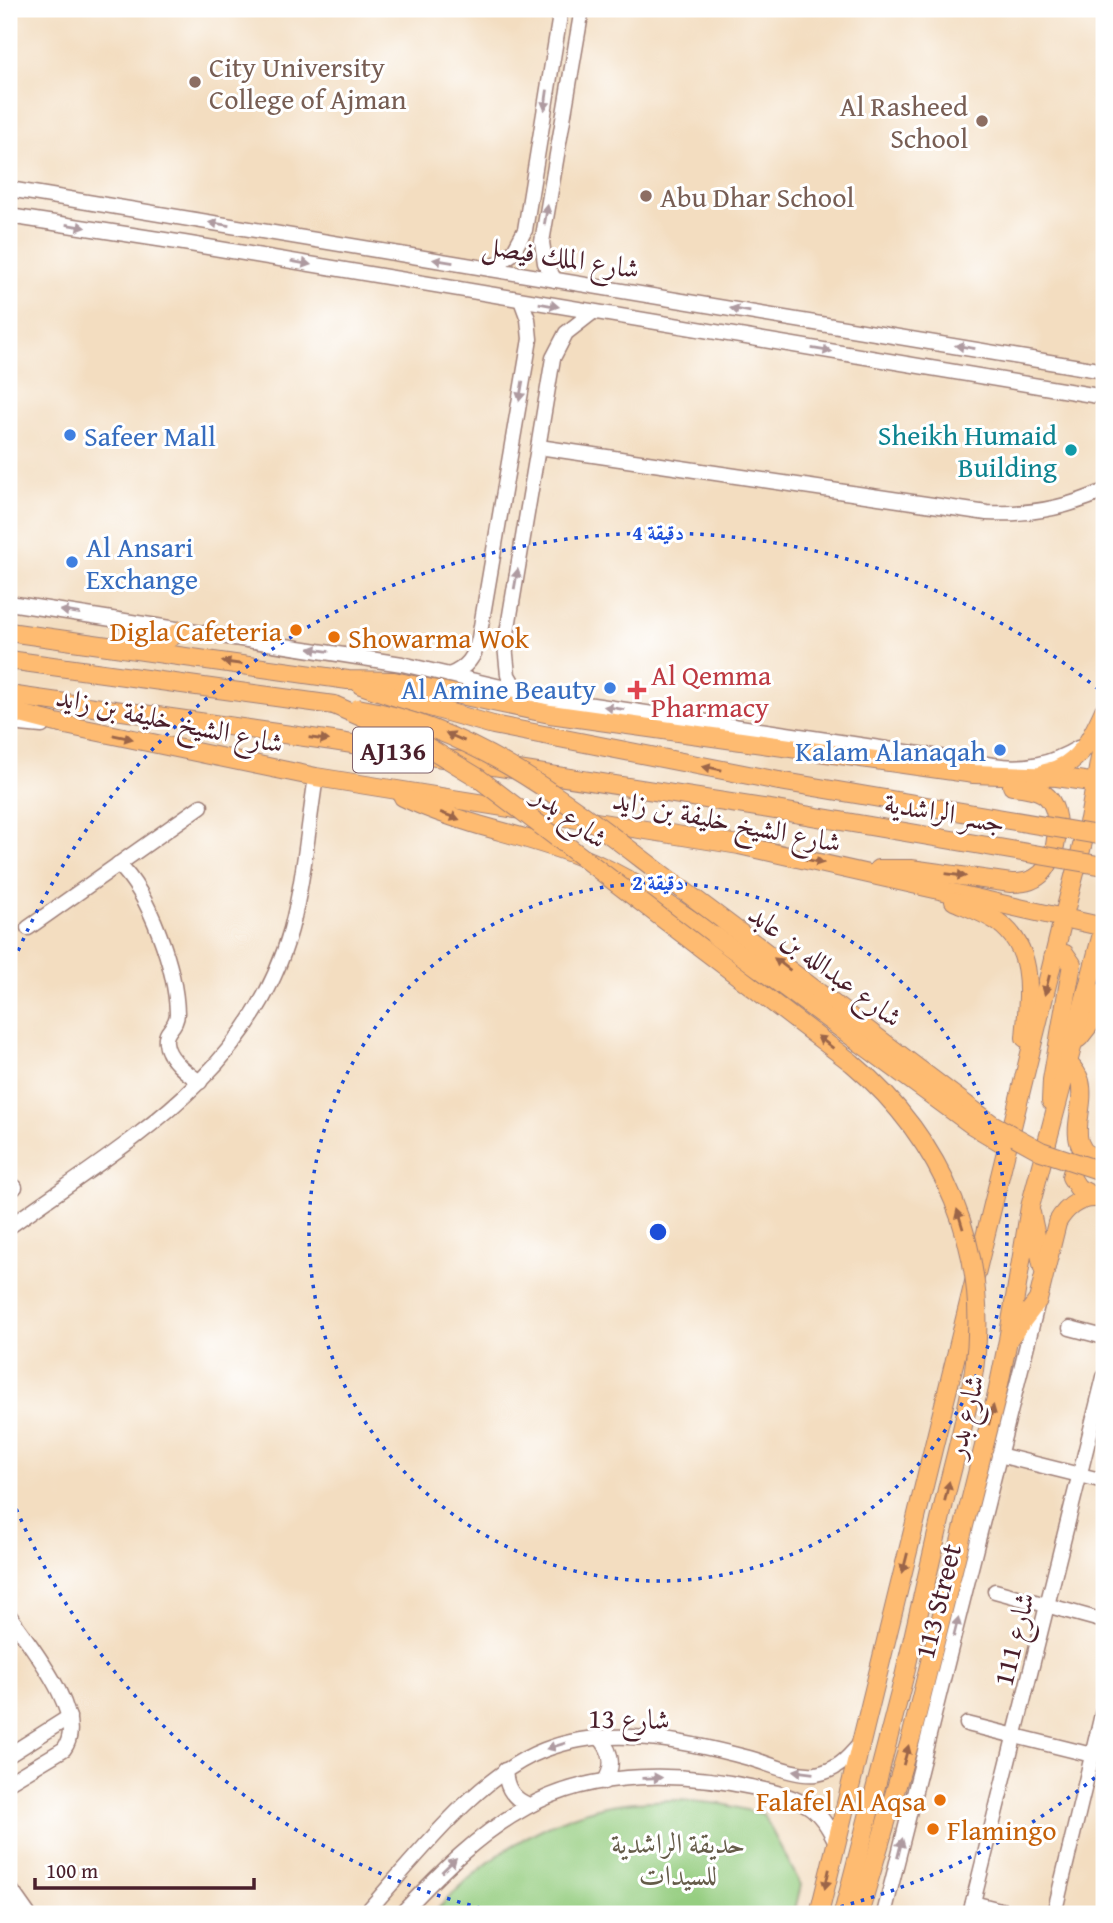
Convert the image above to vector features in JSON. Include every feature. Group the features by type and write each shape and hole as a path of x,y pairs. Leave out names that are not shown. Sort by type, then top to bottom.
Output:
{"main road":[{"path":"150,651 182,630"},
{"name":"شارع الشيخ خليفة بن زايد","path":"9,632 348,680 394,681 550,714 974,774 1058,778 1100,784"},
{"name":"شارع بدر","path":"9,660 334,705 421,743 477,777 852,1063 881,1088 907,1117 935,1160 957,1208 975,1287 976,1341 970,1395 904,1677 843,1914"},
{"name":"شارع الشيخ خليفة بن زايد","path":"348,680 405,700 493,724 779,781"},
{"name":"شارع الشيخ خليفة بن زايد","path":"9,695 333,741 776,810"},
{"name":"شارع عبدالله بن عابد","path":"334,705 381,712 426,725 468,743 525,774 722,919 992,1124 1041,1150 1103,1166"},
{"path":"1028,777 1062,769 1081,753 1096,738 1104,710"},
{"name":"شارع الشيخ خليفة بن زايد","path":"9,711 316,777 738,845 1104,926"},
{"name":"شارع بدر","path":"819,1914 1063,919 1100,784 1096,738"},
{"path":"865,872 899,867 1022,883 1033,880 1042,873 1052,853 1055,838 1057,817 1051,800 1034,789 986,781 974,774"},
{"name":"جسر الراشدية","path":"779,781 1104,836"},
{"name":"شارع عبدالله بن عابد","path":"387,788 442,814 598,864 655,895 983,1132 1103,1193"},
{"name":"جسر الراشدية","path":"776,810 1104,866"},
{"path":"916,883 997,922 1012,935 1022,952 1028,981 1023,1080"},
{"name":"شارع بدر","path":"859,1914 912,1734 1008,1340 1030,1207 1104,926"},
{"path":"1053,1122 1052,1080 1072,964 1065,954 1056,955 1054,958"},
{"path":"1073,1043 1090,1024 1104,991"},
{"path":"1068,1063 1076,1072 1082,1092 1077,1125 1080,1144 1085,1152 1103,1166"},
{"path":"1103,1166 1081,1163 1076,1166 1071,1177 1077,1188 1103,1193"},
{"path":"1008,1340 1038,1300 1057,1223 1062,1214 1078,1201 1103,1193"},
{"path":"1030,1207 1042,1258 1043,1282"}],"street":[{"path":"490,269 512,254 525,230 561,9"},
{"path":"555,279 545,263 542,242 582,9"},
{"path":"550,75 569,78"},
{"name":"شارع الملك فيصل","path":"9,189 1104,371"},
{"name":"شارع الملك فيصل","path":"9,216 1104,397"},
{"path":"449,675 464,667 475,654 483,614 530,329 521,300"},
{"path":"518,692 506,665 505,645 552,366 556,349 565,333 593,312"},
{"path":"1004,380 1010,379 1016,369 1011,354"},
{"path":"526,361 537,356 552,366"},
{"path":"539,447 987,513 1043,510 1079,501 1104,491"},
{"path":"9,603 401,664 518,692 1005,767 1042,764 1096,738"},
{"path":"483,614 487,624 497,628 510,619"},
{"path":"9,723 82,728"},
{"path":"9,1227 163,1115 200,1082 234,1046 262,1002 283,954 297,904 316,777"},
{"path":"28,928 201,806"},
{"path":"118,864 144,897 170,971 177,1002 177,1018 176,1024 166,1035 166,1044 182,1068 200,1082"},
{"name":"113 Street","path":"884,1914 1038,1300"},
{"path":"1070,1328 1104,1337"},
{"name":"شارع 111","path":"972,1908 1104,1377"},
{"path":"999,1455 1104,1481"},
{"path":"995,1591 1104,1621"},
{"path":"9,1615 50,1677 69,1717 70,1737 64,1749 14,1779 9,1791"},
{"path":"1054,1914 1104,1706"},
{"path":"9,1755 69,1717"},
{"path":"967,1724 1093,1755"},
{"path":"599,1737 611,1759 604,1782"},
{"name":"شارع 13","path":"365,1914 464,1807 506,1770 545,1749 583,1739 631,1738 698,1746 808,1774 824,1772 839,1765 860,1744"},
{"path":"506,1770 508,1788 514,1796 530,1805"},
{"name":"شارع 13","path":"401,1914 473,1843 504,1821 530,1805 569,1790 604,1782 673,1777 719,1781 763,1790 794,1799 811,1808 825,1822 836,1842"},
{"path":"9,1887 28,1914"},
{"path":"972,1908 1016,1914"}],"green space":[{"name":"حديقة الراشدية للسيدات","path":"680,1800 722,1804 763,1814 801,1885 794,1914 433,1914 487,1864 526,1837 548,1826 604,1806"}],"place":[{"name":"City University College of Ajman","path":"195,82"},
{"name":"Al Rasheed School","path":"982,121"},
{"name":"Abu Dhar School","path":"646,196"},
{"name":"Safeer Mall","path":"70,435"},
{"name":"Sheikh Humaid Building","path":"1071,450"},
{"name":"Al Ansari Exchange","path":"72,562"},
{"name":"Digla Cafeteria","path":"296,630"},
{"name":"Showarma Wok","path":"334,637"},
{"name":"Al Amine Beauty","path":"610,688"},
{"name":"Al Qemma Pharmacy","path":"637,690"},
{"name":"Kalam Alanaqah","path":"1000,750"},
{"name":"Falafel Al Aqsa","path":"940,1800"},
{"name":"Flamingo","path":"933,1829"}]}
